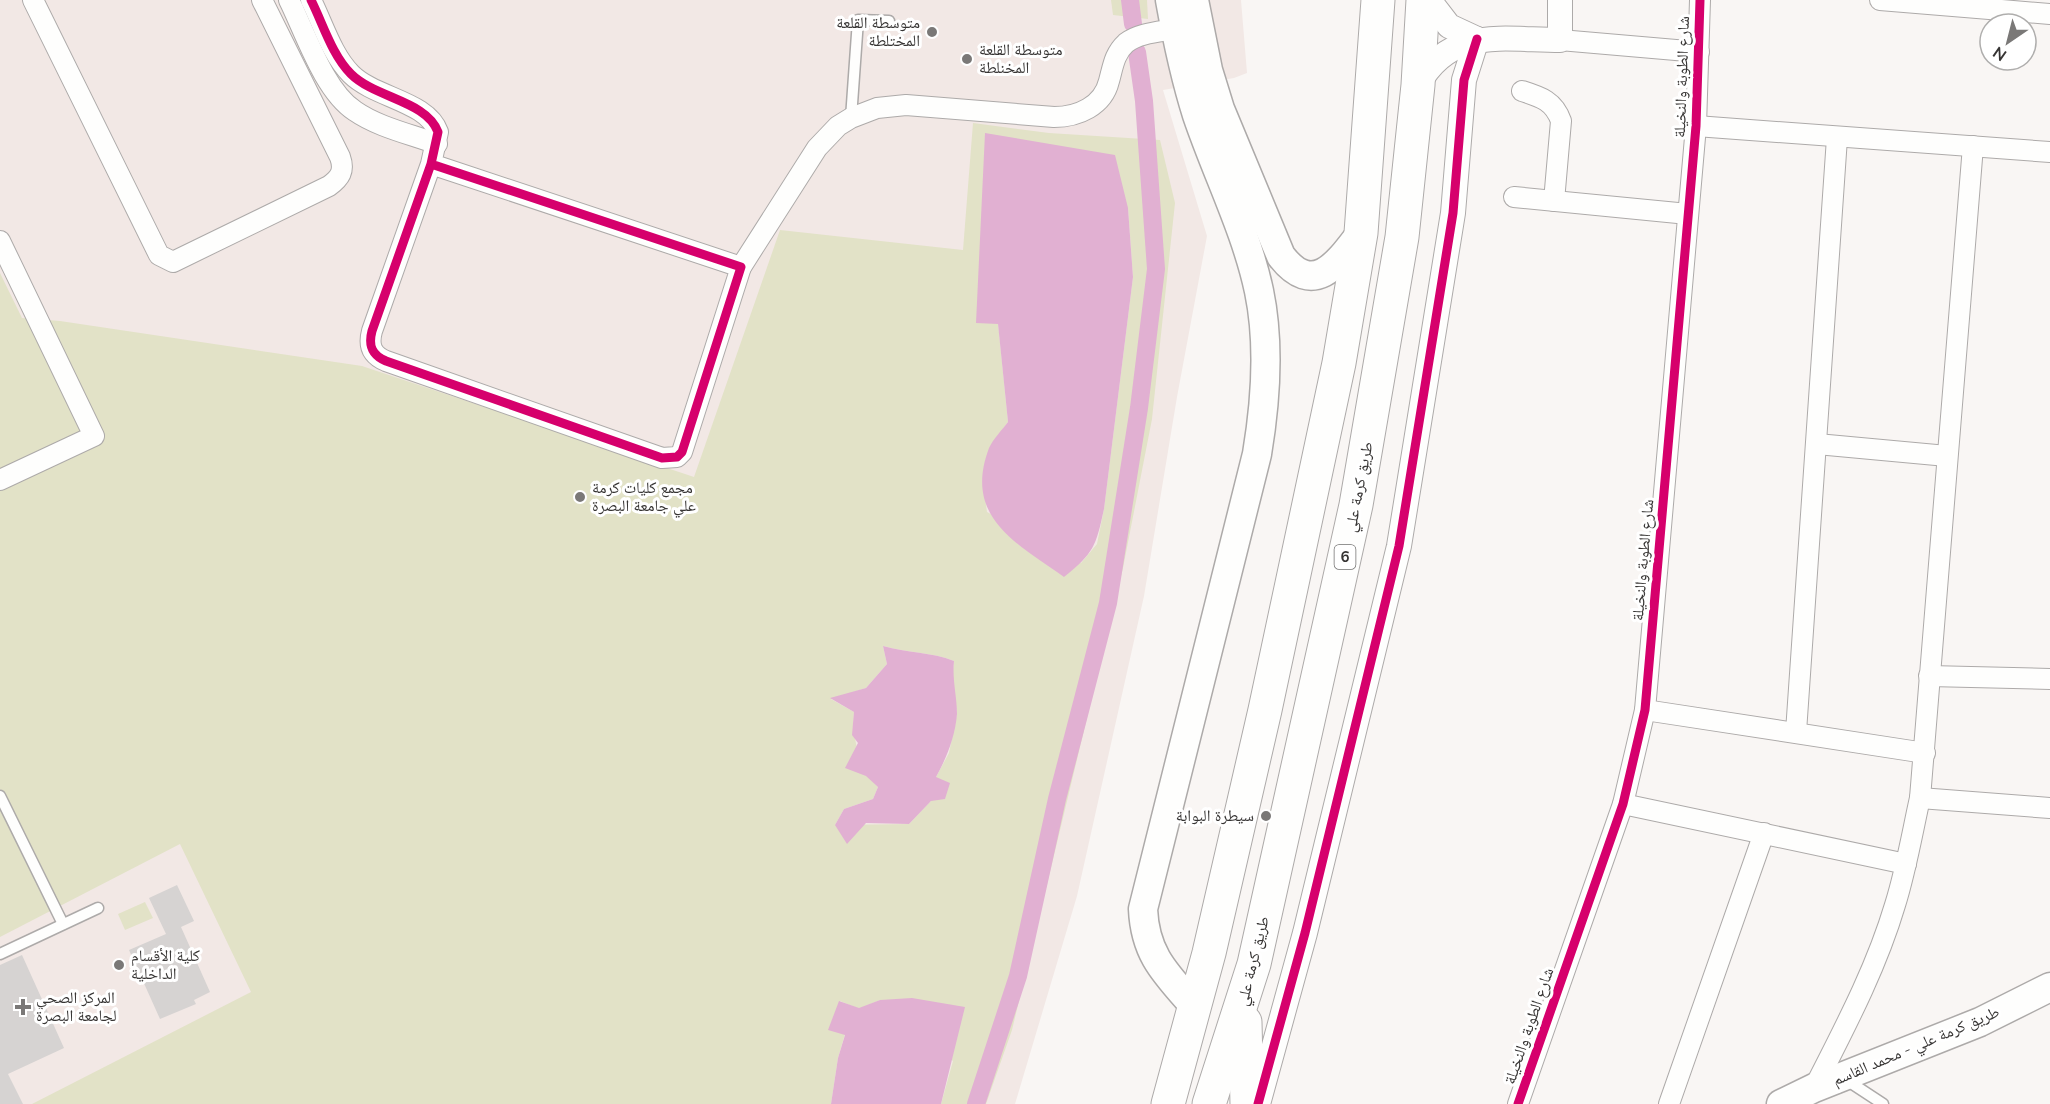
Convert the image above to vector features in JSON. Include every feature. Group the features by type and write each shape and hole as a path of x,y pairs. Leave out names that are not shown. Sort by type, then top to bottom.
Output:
{"highway":[{"path":"1168,1104 1195,1007 1284,625 1339,363 1360,233 1378,0"},
{"name":"طريق كرمة علي","path":"1209,1104 1242,1004 1256,952 1356,505 1402,237 1418,85 1423,0"},
{"path":"1295,569 1317,578 1340,580"},
{"path":"1284,625 1307,625 1327,634"},
{"path":"1242,1004 1247,1033 1247,1104"}],"main road":[{"path":"1170,0 1197,115 1251,261 1259,292 1265,352 1264,403 1257,454 1143,909 1144,930 1150,950 1160,968 1195,1007"},
{"path":"1194,0 1208,70 1220,110 1281,256 1300,272 1325,273 1337,264 1360,233"},
{"name":"طريق كرمة علي - محمد القاسم","path":"1781,1104 1814,1088 1980,1022 2050,987"}],"street":[{"path":"33,0 159,255 166,260 181,260 338,180 343,165 262,0"},
{"path":"289,0 331,85 347,106 364,116 437,144"},
{"path":"311,0 336,53 351,74 371,89 429,116 438,132 431,164 372,332 372,350 386,361 669,459 682,452 741,267 817,148 833,131 851,118 877,108 906,105 1054,117 1074,115 1091,107 1104,93 1115,57 1126,43 1144,35 1175,29"},
{"path":"1429,0 1449,26 1477,39"},
{"path":"1560,0 1560,40"},
{"name":"شارع الطوبة والنخيلة","path":"1518,1104 1623,804 1645,710 1696,126 1700,0"},
{"path":"1880,0 1971,4 2050,14"},
{"path":"1418,85 1435,60 1462,43 1477,39 1560,40 1699,52"},
{"path":"1258,1104 1308,922 1399,546 1453,213 1464,80 1477,39"},
{"path":"1522,90 1549,101 1557,110 1561,121 1554,201"},
{"path":"318,113 347,106"},
{"path":"1696,126 2050,152"},
{"path":"1796,732 1837,138"},
{"path":"1814,1088 1883,941 1906,864 1920,798 1973,146"},
{"path":"431,164 741,267"},
{"path":"1514,197 1688,214"},
{"path":"0,241 94,436 0,480"},
{"path":"1817,444 1947,456"},
{"path":"1929,676 2050,679"},
{"path":"1645,710 1925,753"},
{"path":"1920,798 2050,808"},
{"path":"1623,804 1906,864"},
{"path":"1670,1104 1764,833"}],"lane":[{"path":"851,118 858,20 889,21"},
{"path":"0,796 63,924"},
{"path":"0,954 98,908"},
{"path":"1842,1077 1883,1104"}],"shaded area":[{"name":"مجمع كليات كرمة علي جامعة البصرة","path":"0,0 1241,0 1247,73 1234,78 1163,90 1207,236 1144,596 1077,896 1015,1104 0,1104"},
{"path":"985,133 1115,155 1128,208 1133,277 1104,509 1099,532 1088,555 1064,577 1028,552 999,526 989,510 983,492 983,472 989,448 1008,422 998,324 976,323"},
{"path":"883,646 954,661 956,722 950,747 936,777 950,783 945,799 931,801 909,824 866,823 847,844 835,825 844,809 873,799 878,787 866,776 845,768 858,743 852,735 854,712 830,698 866,688 887,664"},
{"path":"912,998 965,1007 941,1104 831,1104 838,1058 845,1035 828,1030 839,1001 859,1008 880,1000"}],"green space":[{"path":"1111,0 1147,0 1148,19 1113,15"},
{"name":"مجمع كليات كرمة علي جامعة البصرة","path":"973,123 1049,133 1160,140 1175,203 1152,419 1123,568 1012,1030 986,1104 941,1104 953,1061 880,1000 859,1009 840,1001 845,1034 838,1058 831,1104 32,1104 251,992 180,844 0,937 0,273 22,318 60,321 362,366 694,477 780,230 963,250","holes":["1128,208 1133,277 1104,509 1097,544 1081,563 987,512 984,474 988,455 1008,422 998,323","883,646 954,661 952,679 957,713 949,753 936,777 931,801 909,824 835,825 844,809 873,799 878,787 871,780 858,752 854,732 854,712 831,699 866,688 887,664"]},
{"path":"145,902 153,918 125,930 118,914"}],"building":[{"path":"177,885 194,921 181,927 210,992 194,1000 196,1004 160,1019 129,950 166,934 149,898"},
{"name":"المركز الصحي لجامعة البصرة","path":"22,955 64,1048 8,1074 23,1104 0,1104 0,965"}],"waterway":[{"path":"1130,0 1133,24"},
{"path":"976,1104 1018,976 1057,799 1108,603 1139,408 1156,269 1144,101 1137,52"}],"cycle path":[{"path":"311,0 333,49 351,74 373,89 423,113 438,132 431,164 372,331 371,346 374,353 386,361 662,458 677,457 682,452 741,267 431,164"},
{"path":"1518,1104 1623,804 1645,710 1696,126 1700,0"},
{"path":"1258,1104 1305,933 1399,546 1453,213 1464,80 1477,39"}],"place":[{"name":"متوسطة القلعة المختلطة","path":"932,32"},
{"name":"متوسطة القلعة المخنلطة","path":"967,59"},
{"name":"مجمع كليات كرمة علي جامعة البصرة","path":"580,497"},
{"name":"سيطرة البوابة","path":"1266,816"},
{"name":"كلية الأقسام الداخلية","path":"119,965"},
{"name":"المركز الصحي لجامعة البصرة","path":"23,1007"}]}
